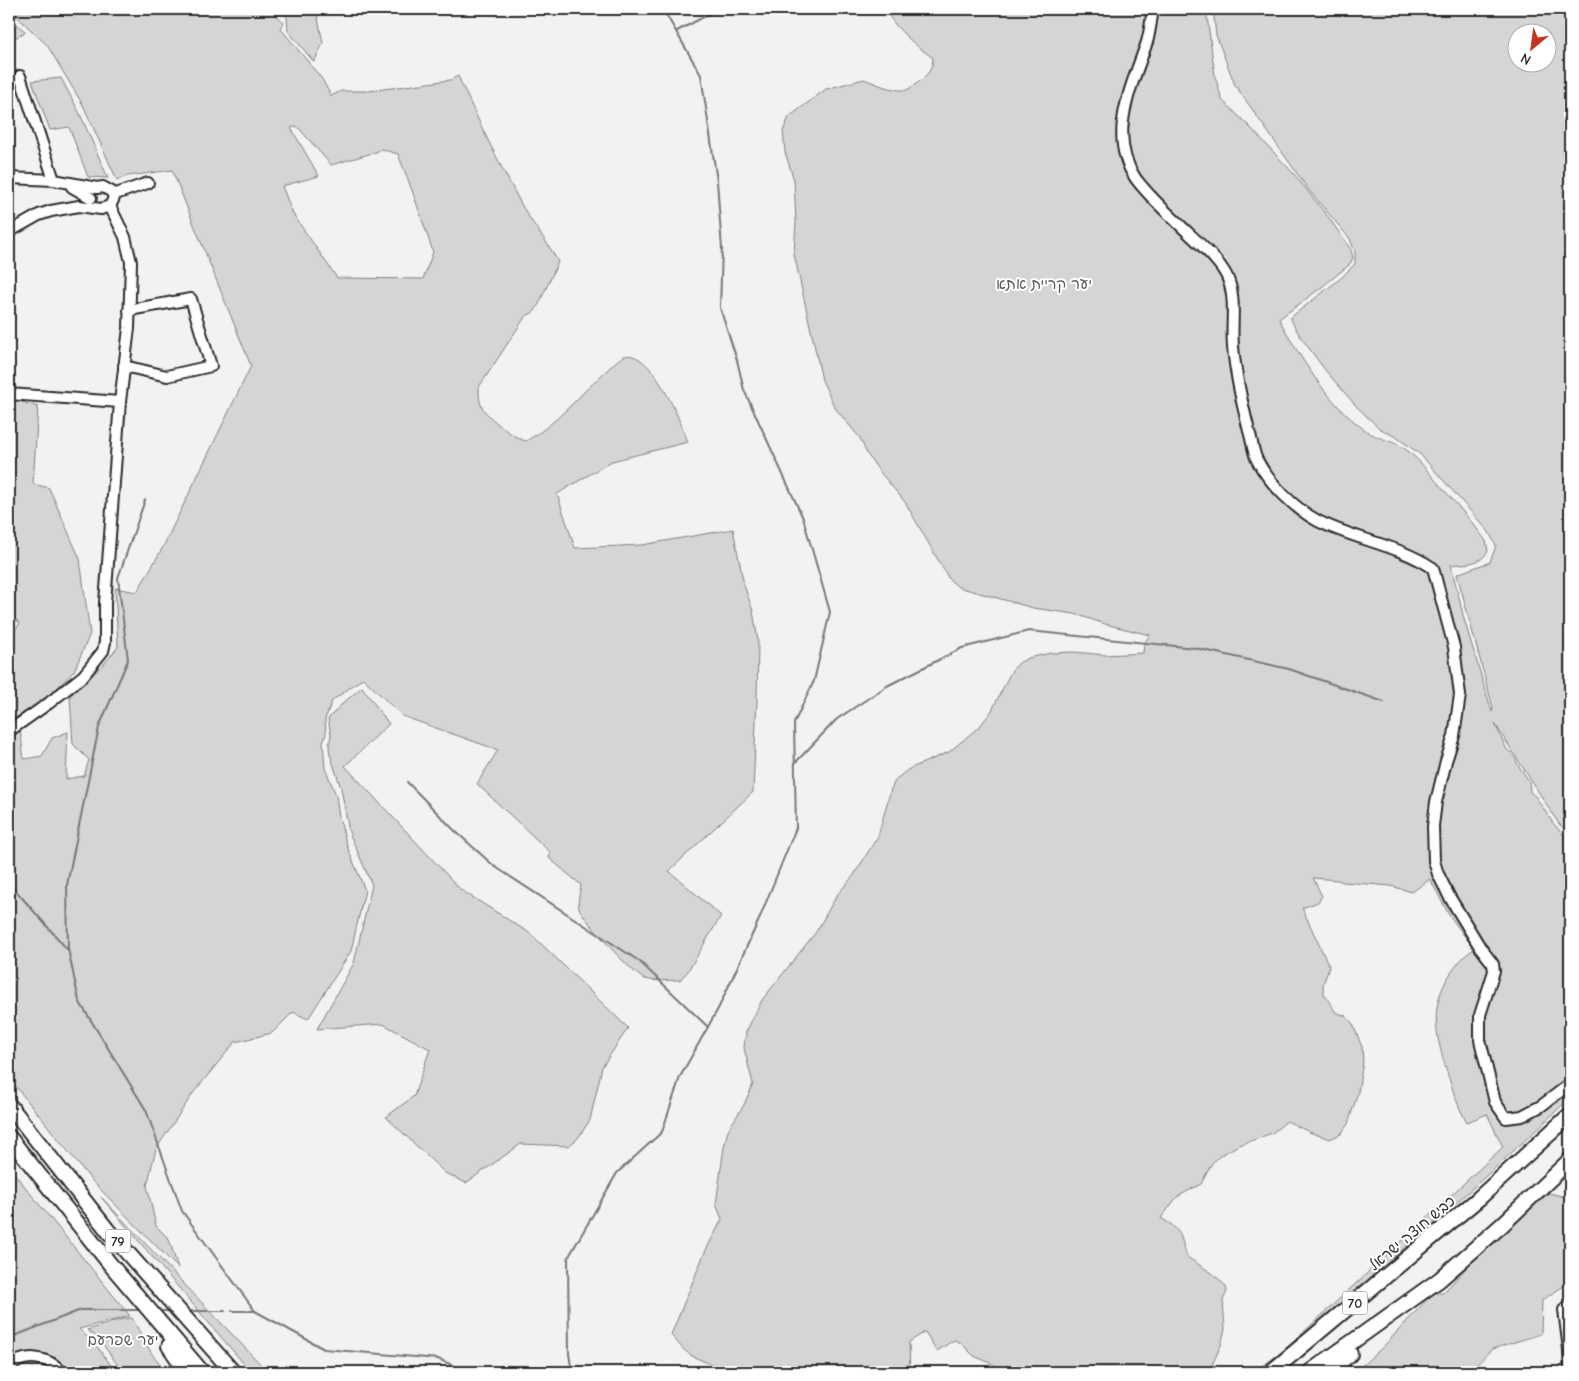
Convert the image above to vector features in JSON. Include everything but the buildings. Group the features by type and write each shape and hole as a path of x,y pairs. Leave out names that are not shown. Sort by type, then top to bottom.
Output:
{"highway":[{"name":"79","path":"9,1105 115,1239 233,1372"},
{"name":"כביש חוצה ישראל","path":"1273,1369 1478,1199 1570,1115"},
{"name":"79","path":"9,1137 110,1264 202,1372"},
{"name":"70","path":"1310,1372 1439,1280 1503,1224 1570,1160"},
{"path":"110,1264 187,1372"},
{"path":"1328,1372 1439,1280"}],"street":[{"path":"1153,9 1148,40 1128,94 1122,123 1123,147 1130,168 1150,196 1216,260 1229,280 1232,293 1233,346 1242,400 1256,458 1263,470 1289,500 1318,521 1402,550 1433,568 1454,647 1460,695 1454,736 1436,802 1433,826 1434,861 1438,874 1450,896 1480,947 1493,964 1494,971 1479,1023 1480,1040 1495,1102 1506,1118 1522,1116 1541,1106 1570,1084"},
{"path":"20,76 54,180"},
{"path":"9,178 54,180 94,193"},
{"path":"113,195 148,183"},
{"path":"68,184 76,199 68,207"},
{"path":"9,232 39,215 51,211 79,206 105,209 113,201 113,195 106,188 68,207"},
{"path":"94,193 93,204 98,208"},
{"path":"9,731 83,676 103,651 105,642 105,603 129,310 130,262 125,237 110,206"},
{"path":"124,366 167,376 211,366 191,299 129,310"},
{"path":"9,394 120,402"},
{"path":"1570,1306 1564,1310 1570,1372"},
{"path":"9,1368 33,1365 62,1372"}],"green space":[{"path":"9,9 269,9 284,22 281,29 322,79 331,96 341,91 369,91 450,80 458,76 487,139 523,208 558,262 535,311 525,317 479,387 482,407 502,427 526,441 548,426 620,358 625,356 635,357 645,364 664,389 688,442 612,461 557,494 575,548 642,545 733,529 744,585 753,611 758,641 753,792 669,871 721,916 688,971 680,980 658,981 645,979 631,969 610,947 579,908 581,885 549,858 550,852 477,784 498,750 402,716 363,678 332,701 325,719 326,734 323,742 325,768 336,795 339,817 348,849 365,890 351,951 308,1019 293,1012 272,1033 235,1042 194,1092 156,1149 147,1186 156,1226 169,1239 178,1268 92,1181 9,1078 9,734 20,729 24,759 42,756 52,738 68,732 66,779 84,776 89,760 73,744 70,696 102,666 118,647 115,588 137,592 163,547 251,366 172,170 128,176 117,180 83,105 47,45","holes":["297,126 331,165 381,149 398,154 433,252 423,279 337,278 293,214 282,186 319,176 291,128"]},
{"path":"279,9 316,9 323,43 314,62 288,31 287,17"},
{"name":"יער קריית אתא","path":"886,9 1206,9 1215,76 1222,100 1294,174 1329,218 1351,250 1353,258 1349,265 1279,319 1316,379 1339,407 1365,430 1404,448 1413,455 1462,510 1486,541 1488,551 1481,559 1451,565 1464,619 1492,712 1493,708 1457,574 1490,562 1496,546 1489,532 1420,454 1396,437 1379,428 1357,407 1325,370 1300,336 1290,318 1341,278 1355,264 1355,252 1350,239 1308,189 1235,85 1216,35 1213,9 1570,9 1570,834 1559,824 1495,724 1506,748 1515,758 1529,781 1530,792 1536,797 1553,823 1570,842 1570,1098 1456,1203 1260,1372 1253,1372 1281,1353 1503,1147 1487,1114 1467,1122 1460,1110 1443,1059 1436,1022 1439,998 1454,969 1474,949 1449,915 1430,879 1412,892 1391,886 1313,878 1322,896 1318,902 1302,908 1329,966 1323,986 1324,993 1335,1012 1346,1016 1353,1024 1362,1047 1363,1062 1358,1092 1348,1124 1341,1134 1330,1139 1309,1132 1287,1121 1272,1133 1237,1146 1221,1155 1212,1163 1201,1184 1177,1197 1161,1218 1172,1225 1180,1234 1187,1257 1212,1273 1226,1286 1227,1292 1223,1300 1225,1329 1221,1345 1209,1372 995,1372 997,1366 974,1356 961,1343 954,1340 937,1351 925,1332 909,1342 910,1372 728,1372 692,1356 671,1335 704,1254 722,1219 716,1204 724,1147 728,1130 744,1105 753,1084 744,1048 746,1032 762,1000 816,932 837,895 854,875 878,836 891,789 896,779 909,769 949,752 980,726 991,712 1012,670 1019,663 1028,658 1051,653 1074,652 1105,655 1143,653 1144,643 1150,635 1105,624 1075,614 1033,608 958,587 949,579 905,502 867,454 860,438 835,408 822,380 794,254 796,222 794,180 785,152 783,131 789,117 826,89 864,79 899,90 907,90 919,82 929,72 933,58 906,36 894,23"},
{"path":"9,18 26,32 9,41"},
{"path":"61,78 80,114 108,178 88,177 69,127 50,130 32,81"},
{"path":"9,398 38,407 33,484 49,488 80,559 90,634 74,671 46,699 9,722 9,639 20,623 9,615"},
{"path":"362,687 389,724 345,766 461,890 531,934 628,1028 602,1067 590,1120 578,1138 569,1146 521,1144 466,1183 445,1173 386,1117 414,1096 430,1049 383,1024 317,1029 354,963 372,885 349,832 341,788 329,748 331,734 328,719"},
{"path":"9,1167 130,1316 79,1329 99,1349 116,1372 68,1372 38,1355 9,1359"},
{"path":"1549,1193 1570,1198 1570,1282 1542,1300 1541,1334 1492,1349 1470,1372 1355,1372 1383,1347 1433,1293 1443,1293 1494,1238"},
{"path":"101,1197 268,1372 251,1372"},
{"name":"יער שפרעם","path":"132,1318 152,1354 167,1372 123,1372 98,1338 87,1330"}],"waterway":[{"path":"572,1372 569,1354 568,1258 617,1173 662,1132 680,1077 719,1007 758,922 796,828 794,723 814,681 830,612 803,518 744,390 737,360 720,308 722,249 717,181 701,75 663,9"},
{"path":"677,31 719,9"},
{"path":"145,500 118,578 128,660 99,727 67,885 68,949 79,1001 146,1110 182,1211 255,1311 324,1349 438,1359 469,1372"},
{"path":"795,763 837,719 887,686 962,648 1029,631 1195,648 1289,669 1384,702"},
{"path":"407,782 454,830 494,866 639,961 708,1027"},
{"path":"9,883 67,949"},
{"path":"9,1338 81,1310 140,1310"},
{"path":"157,1311 169,1311"},
{"path":"187,1311 225,1311"},
{"path":"232,1311 255,1311"}]}
